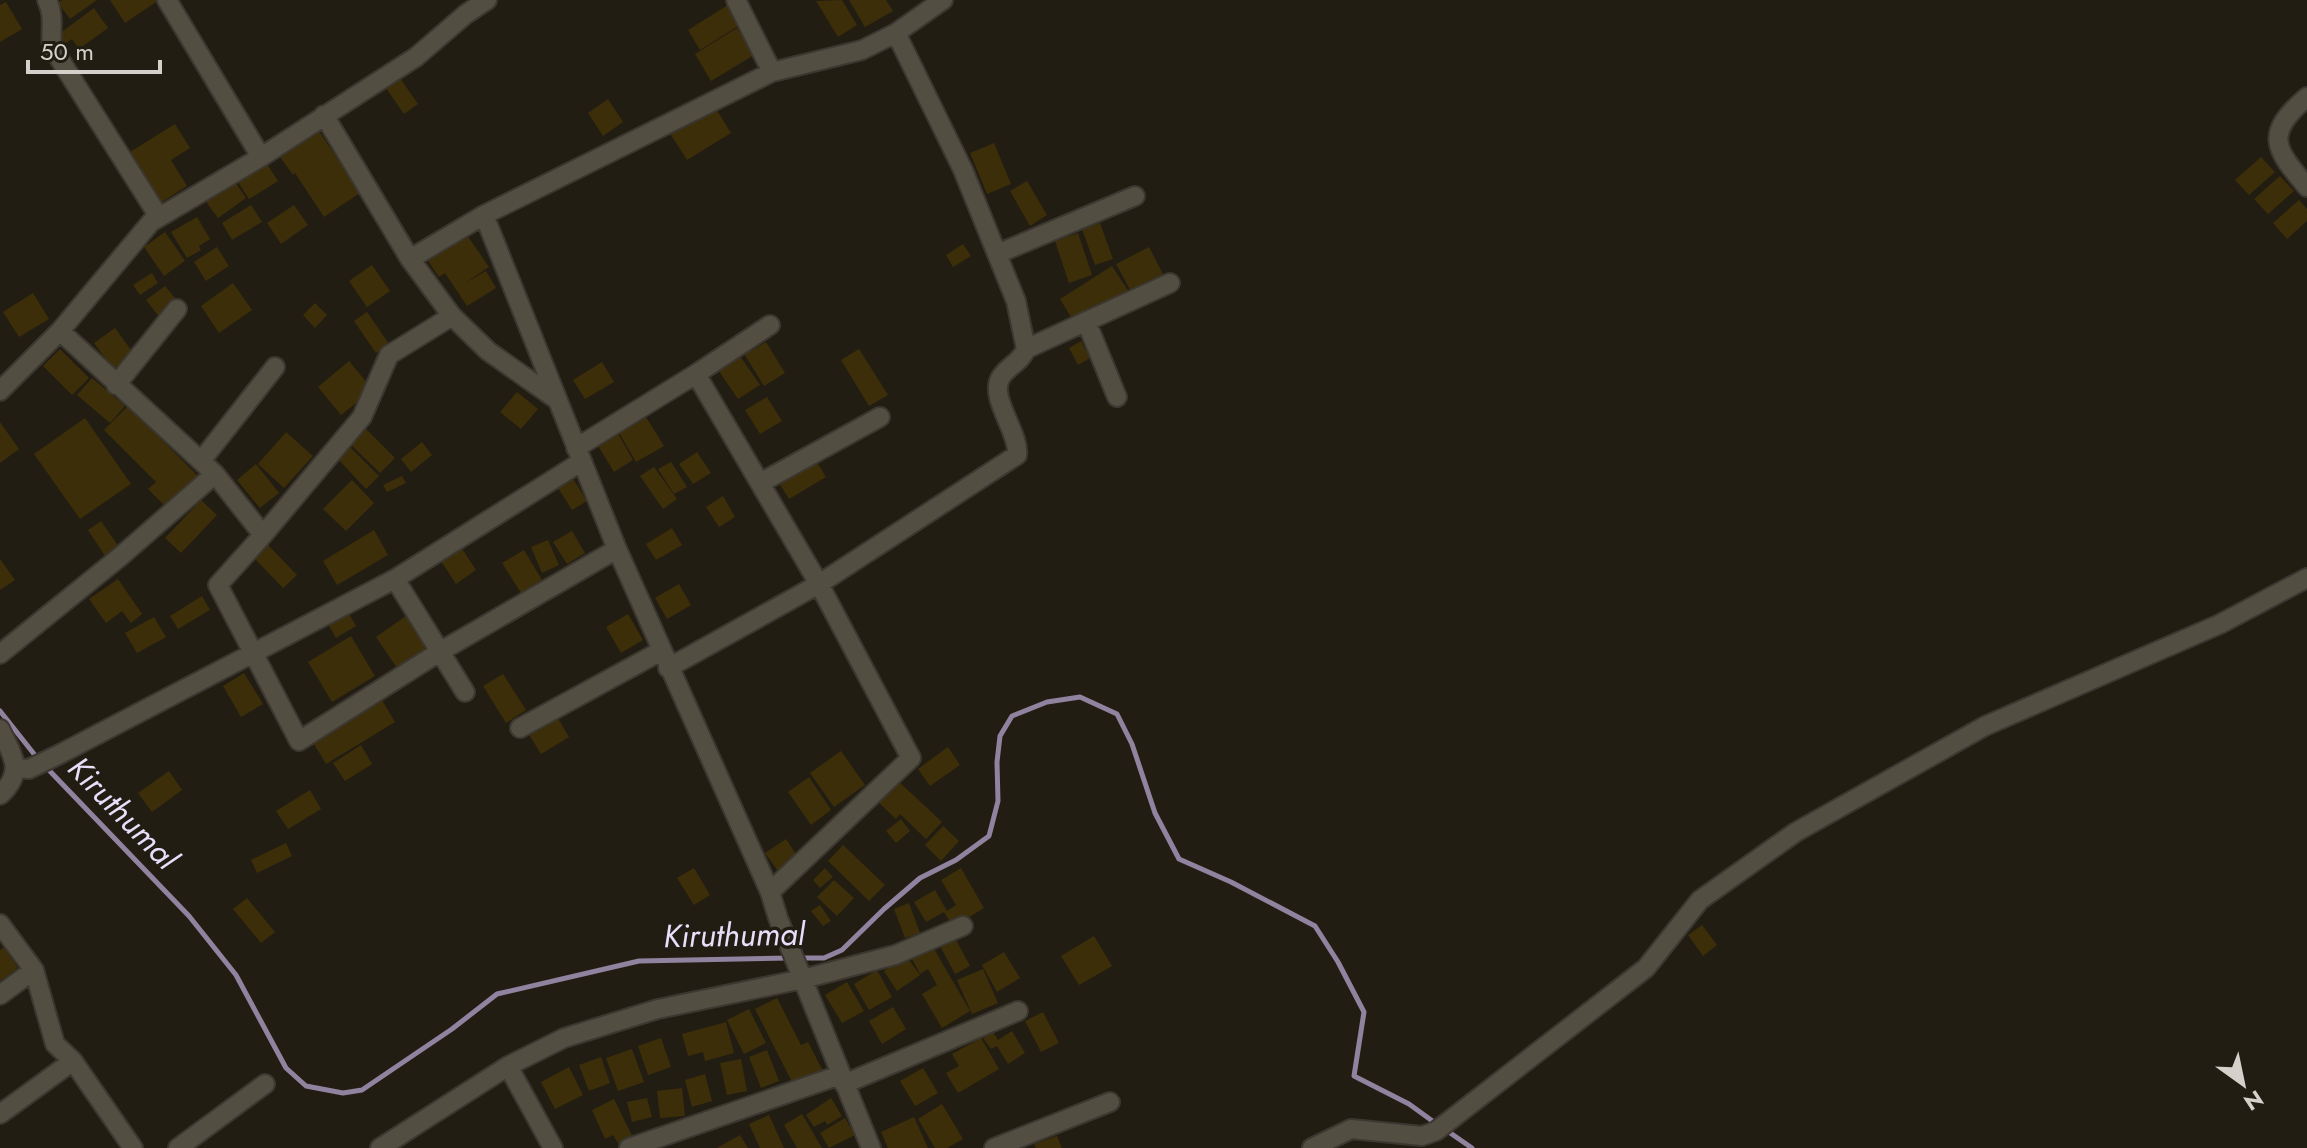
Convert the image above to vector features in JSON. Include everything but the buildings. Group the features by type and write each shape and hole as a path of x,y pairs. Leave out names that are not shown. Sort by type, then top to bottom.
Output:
{"street":[{"path":"47,0 54,17 50,34 52,47 159,217"},
{"path":"167,0 261,157"},
{"path":"0,391 60,331 151,222 261,157 416,57 487,0"},
{"path":"736,0 772,72"},
{"path":"410,259 484,215 772,72 862,50 896,33 943,0"},
{"path":"520,728 819,584 1017,455 1017,443 1004,413 998,388 1000,378 1023,357 1026,349 1016,301 963,170 896,33"},
{"path":"2307,97 2291,110 2278,128 2279,150 2307,187"},
{"path":"324,115 410,259 452,316 488,351 556,399"},
{"path":"997,254 1135,196"},
{"path":"484,215 578,455 665,659 770,892 871,1148"},
{"path":"1026,349 1170,283"},
{"path":"116,385 177,309"},
{"path":"452,316 389,355 362,417 218,585 299,741 441,651 617,549"},
{"path":"1086,321 1117,397"},
{"path":"0,795 13,784 22,768 60,754 395,579 770,325"},
{"path":"60,331 208,467 263,535"},
{"path":"2,652 121,556 208,467 275,367"},
{"path":"696,374 819,584 911,758 770,892"},
{"path":"760,483 880,417"},
{"path":"1312,1148 1351,1129 1422,1136 1436,1131 1466,1105 1617,993 1646,968 1700,900 1796,832 1985,726 2220,624 2307,578"},
{"path":"395,579 465,692"},
{"path":"0,729 22,768"},
{"path":"0,924 34,970 55,1044 73,1061 133,1148"},
{"path":"380,1148 508,1066 564,1038 658,1009 800,972 895,955 963,926"},
{"path":"0,995 34,970"},
{"path":"629,1148 842,1079 1018,1011"},
{"path":"0,1114 73,1061"},
{"path":"508,1066 553,1148"},
{"path":"178,1148 265,1084"},
{"path":"994,1148 1110,1102"}],"waterway":[{"name":"Kiruthumal","path":"799,958 824,958 842,950 920,878 956,860 989,836 998,801 1000,736 1012,716 1047,702 1080,697 1117,714 1132,744 1155,813 1179,859 1315,926 1364,1012 1354,1076 1409,1104 1438,1125"},
{"name":"Kiruthumal","path":"0,711 38,759"},
{"name":"Kiruthumal","path":"45,766 189,916 236,975 286,1068 306,1086 343,1093 362,1090 452,1029 497,994 639,961 789,958"},
{"name":"Kiruthumal","path":"1446,1130 1472,1148"}]}
